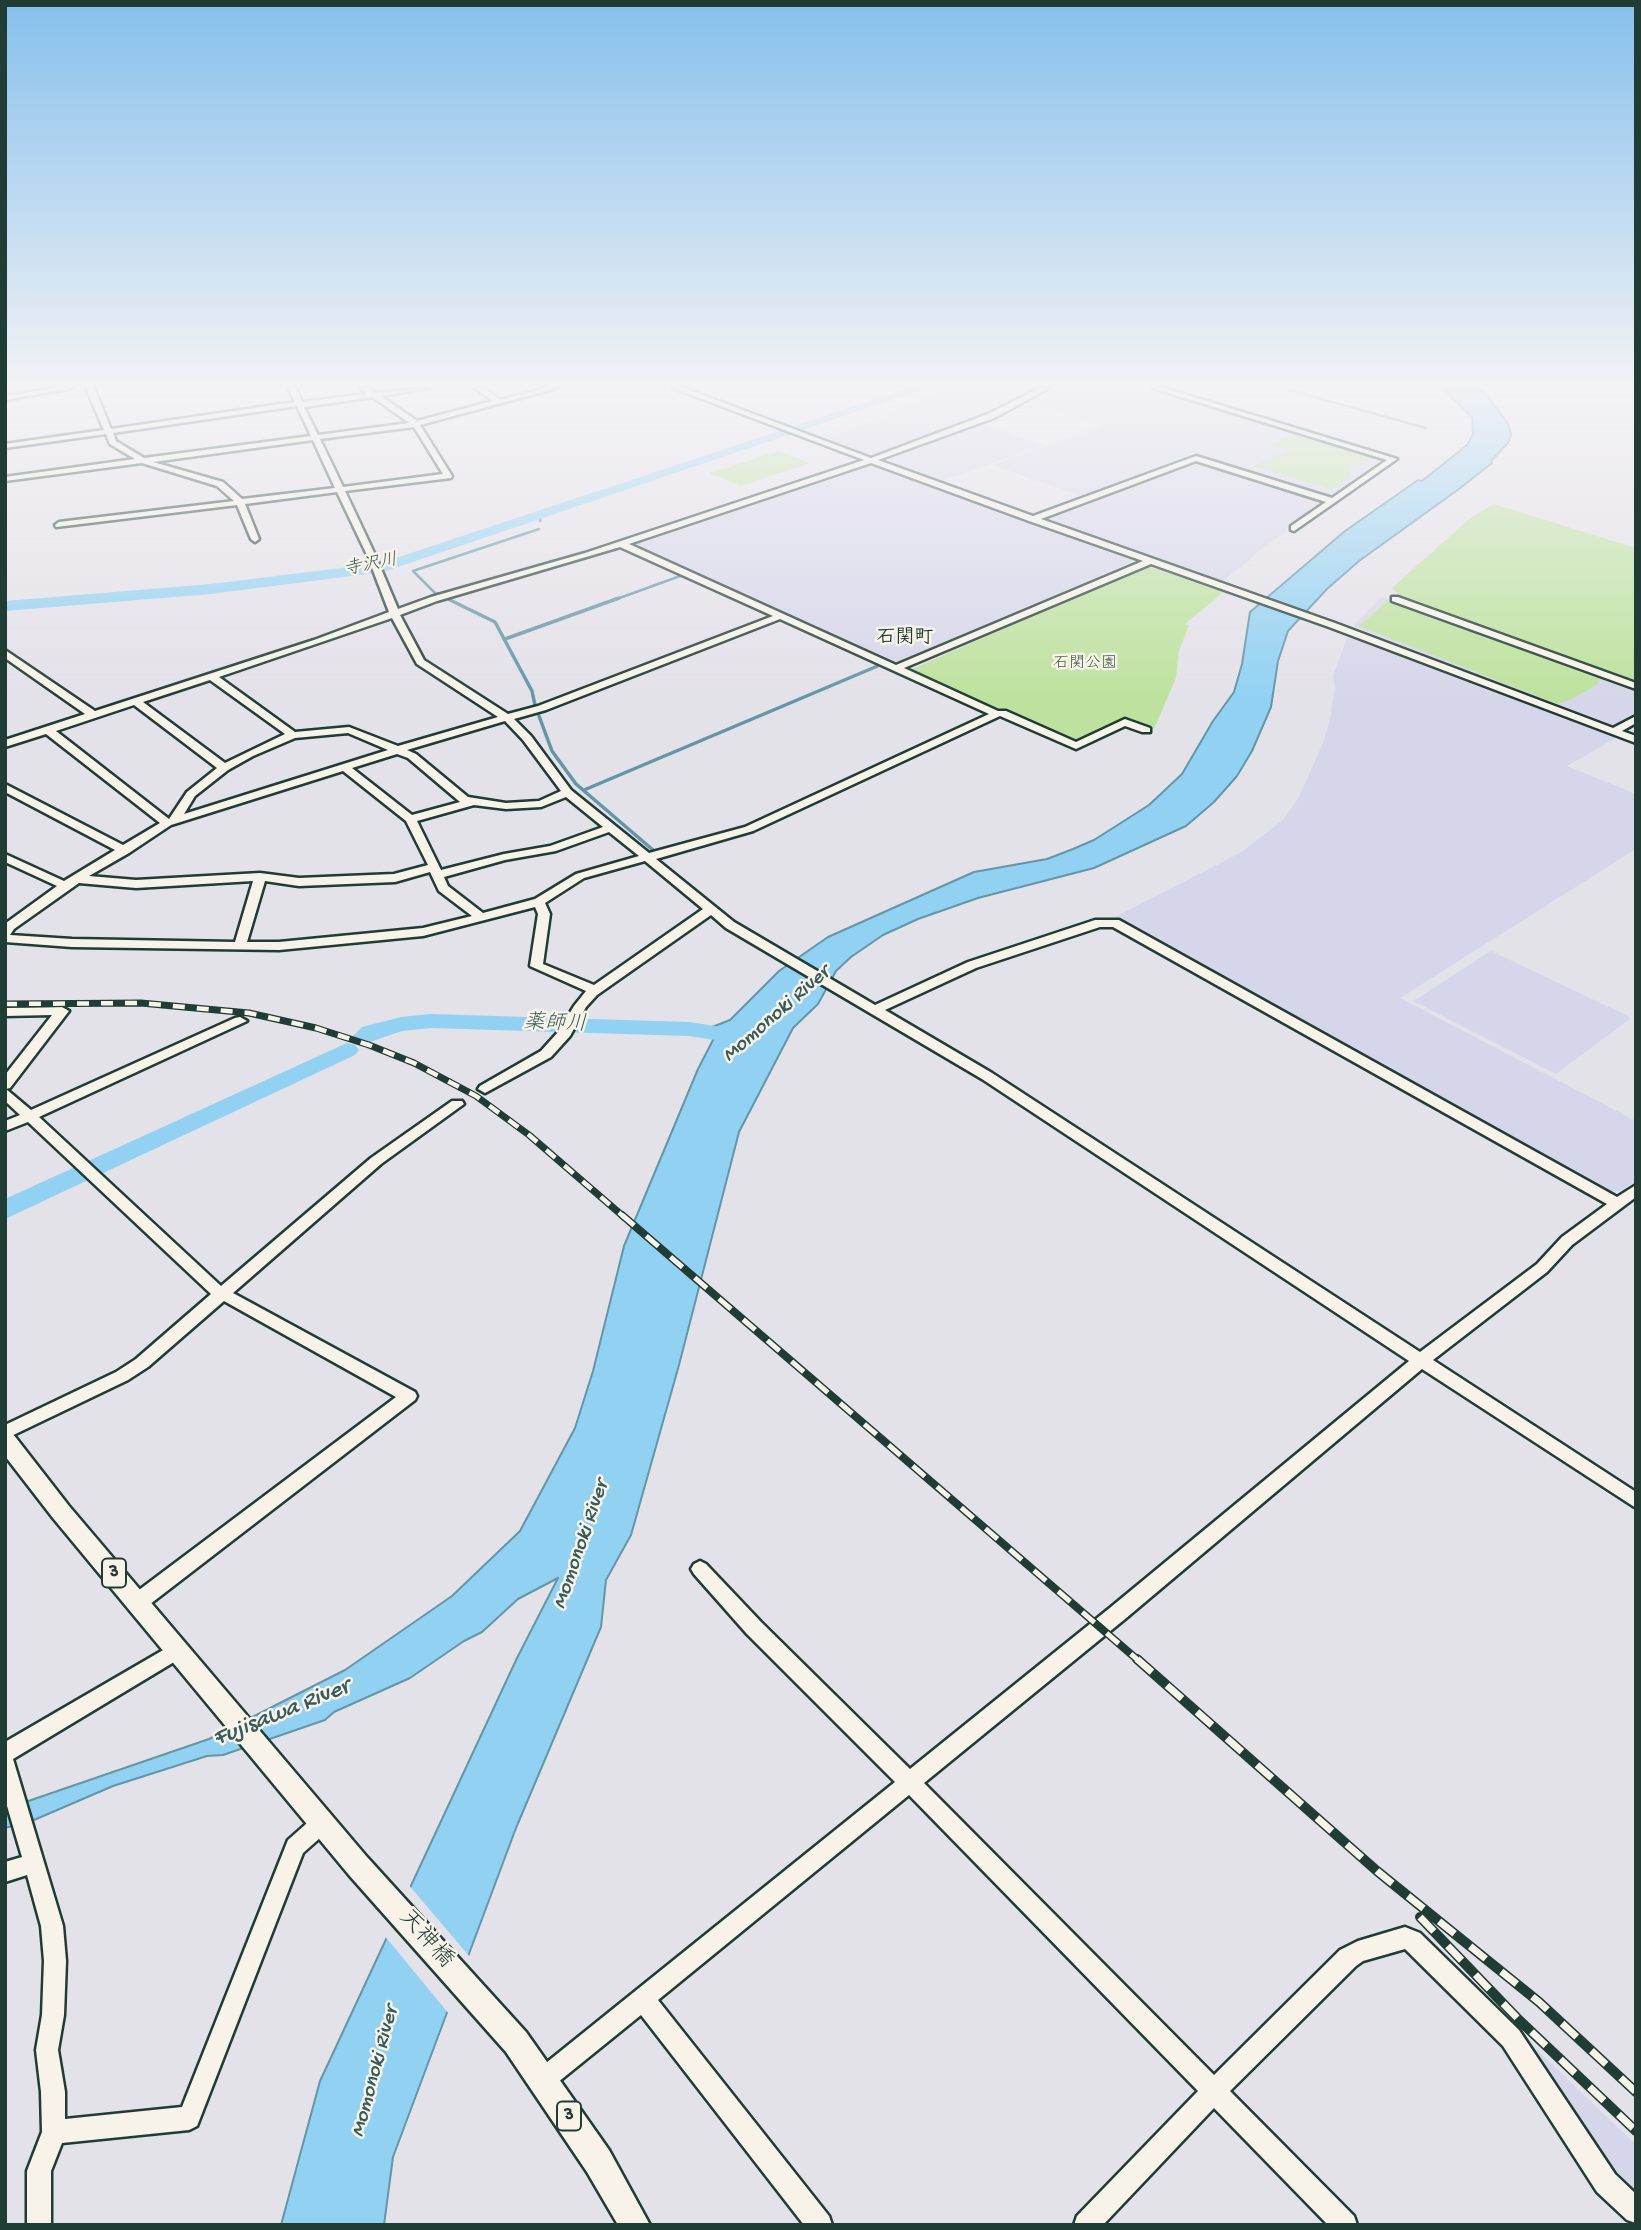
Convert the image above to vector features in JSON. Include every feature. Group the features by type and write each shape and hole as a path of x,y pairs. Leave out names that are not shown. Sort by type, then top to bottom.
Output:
{"main road":[{"name":"3","path":"5,1440 61,1512 322,1823"},
{"name":"天神橋","path":"322,1823 544,2079"},
{"name":"3","path":"544,2079 598,2161 635,2225"}],"street":[{"path":"229,492 240,502 255,539"},
{"path":"60,525 323,492"},
{"path":"341,492 373,559 394,612 420,662 508,719 527,738 567,792 710,910 763,945 987,1076 1636,1502"},
{"path":"5,744 212,677 394,612 621,544 776,492"},
{"path":"959,492 1323,622 1636,740"},
{"path":"1032,519 1102,492"},
{"path":"1304,492 1333,501"},
{"path":"1294,528 1345,492"},
{"path":"621,544 997,714"},
{"path":"897,668 1150,561"},
{"path":"1109,578 1120,582"},
{"path":"1395,599 1636,686"},
{"path":"5,933 65,886 171,822 401,749 508,719 781,616"},
{"path":"5,653 93,715"},
{"path":"212,677 293,734"},
{"path":"135,701 224,768"},
{"path":"5,939 72,943 279,946 423,932 539,901 580,876 761,825 997,714 1002,713 1076,746 1125,722 1146,730"},
{"path":"1613,732 1636,719"},
{"path":"48,730 171,822"},
{"path":"171,822 191,794 224,768 293,734 349,730 401,749 471,802 506,806 541,804 567,792"},
{"path":"345,767 410,819 426,847 443,888 480,916"},
{"path":"5,787 125,851"},
{"path":"410,819 471,802"},
{"path":"77,879 136,884 260,877 299,882 395,878 552,849 612,827"},
{"path":"5,857 65,886"},
{"path":"240,946 260,877"},
{"path":"539,901 544,914 536,966 595,990"},
{"path":"485,1089 554,1048 580,1006 595,990 710,910"},
{"path":"871,1006 972,965 1099,923 1115,923 1616,1203"},
{"path":"5,1012 62,1011 5,1084"},
{"path":"5,1127 240,1021"},
{"path":"5,1093 222,1295 408,1396 138,1602"},
{"path":"5,1433 132,1370 159,1350 376,1161 457,1104"},
{"path":"544,2079 910,1782 1421,1360 1542,1268 1567,1241 1636,1191"},
{"path":"700,1569 754,1628 910,1782 1345,2225"},
{"path":"5,1753 177,1650"},
{"path":"8,1773 35,1859 52,1926 55,1961 47,2050 53,2092 54,2132 39,2171 39,2225"},
{"path":"54,2132 189,2118 295,1847 322,1823"},
{"path":"5,1872 35,1859"},
{"path":"1086,2225 1214,2091 1349,1958 1358,1952 1405,1938 1412,1941 1511,2038 1605,2183 1636,2211"},
{"path":"643,1999 820,2225"}],"shaded area":[{"path":"793,492 947,492 1136,560 893,664 631,546"},
{"path":"1070,492 1091,492 1081,496"},
{"path":"1115,492 1288,492 1322,503 1286,528 1285,533 1220,583 1044,522 1045,519"},
{"path":"1382,597 1636,688 1636,712 1610,727 1353,626"},
{"path":"1348,635 1618,737 1567,766 1636,794 1636,849 1400,998 1636,1121 1636,1180 1623,1191 1606,1191 1115,917 1240,853 1283,820 1299,797 1323,743 1335,687 1333,676"},
{"path":"1491,951 1630,1019 1556,1074 1413,1001"},
{"path":"1534,2047 1636,2145 1636,2203 1605,2174 1528,2050"}],"green space":[{"path":"1494,504 1636,548 1636,685 1406,602 1392,588 1469,519"},
{"name":"石関公園","path":"1147,566 1224,592 1185,624 1189,626 1179,650 1176,678 1154,729 1127,718 1074,741 910,670"},
{"path":"1387,601 1602,678 1596,685 1572,699 1557,704 1359,626"}],"water":[{"path":"1401,492 1455,492 1359,561 1327,589 1288,631 1278,661 1271,707 1252,751 1237,776 1214,802 1186,826 1094,868 978,898 918,919 883,935 836,971 818,1004 793,1028 739,1132 679,1365 631,1535 606,1580 601,1627 516,1828 393,2157 384,2225 281,2225 320,2081 517,1658 558,1578 518,1599 482,1632 464,1641 410,1678 334,1712 325,1720 223,1755 207,1756 113,1786 34,1820 5,1828 5,1809 209,1739 345,1670 452,1596 520,1531 575,1428 593,1371 624,1246 698,1069 714,1038 702,1031 730,1020 779,971 828,937 974,872 1047,859 1073,849 1094,840 1149,805 1182,774 1213,721 1234,692 1242,664 1250,612 1345,531"}],"pier":[{"path":"407,1883 470,1957 449,2014 384,1935"}],"waterway":[{"name":"寺沢川","path":"5,606 211,589 383,567 608,492"},
{"name":"寺沢川","path":"540,521 542,514"},
{"path":"446,598 434,592 413,571 539,529"},
{"path":"614,600 683,575"},
{"path":"446,598 495,622 532,691 535,705"},
{"path":"446,598 450,600"},
{"path":"505,639 619,598"},
{"path":"584,790 880,665"},
{"path":"539,716 552,751 576,784 653,850"},
{"name":"薬師川","path":"364,1037 370,1032 401,1024 430,1021 689,1029 734,1036"},
{"name":"薬師川","path":"5,1210 347,1050"}],"railway":[{"path":"5,1004 141,1003 249,1013 316,1028 369,1045 414,1063 476,1096 529,1135 624,1217"},
{"path":"622,1215 1139,1661"},
{"path":"1137,1659 1377,1871 1539,2002 1636,2092"},
{"path":"1420,1917 1519,2020 1636,2131"}],"district":[{"name":"石関町","path":"905,639"}],"water label":[{"name":"Momonoki River","path":"777,1015"},
{"name":"Momonoki River","path":"582,1545"},
{"name":"Fujisawa River","path":"282,1714"},
{"name":"Momonoki River","path":"376,2072"}]}
